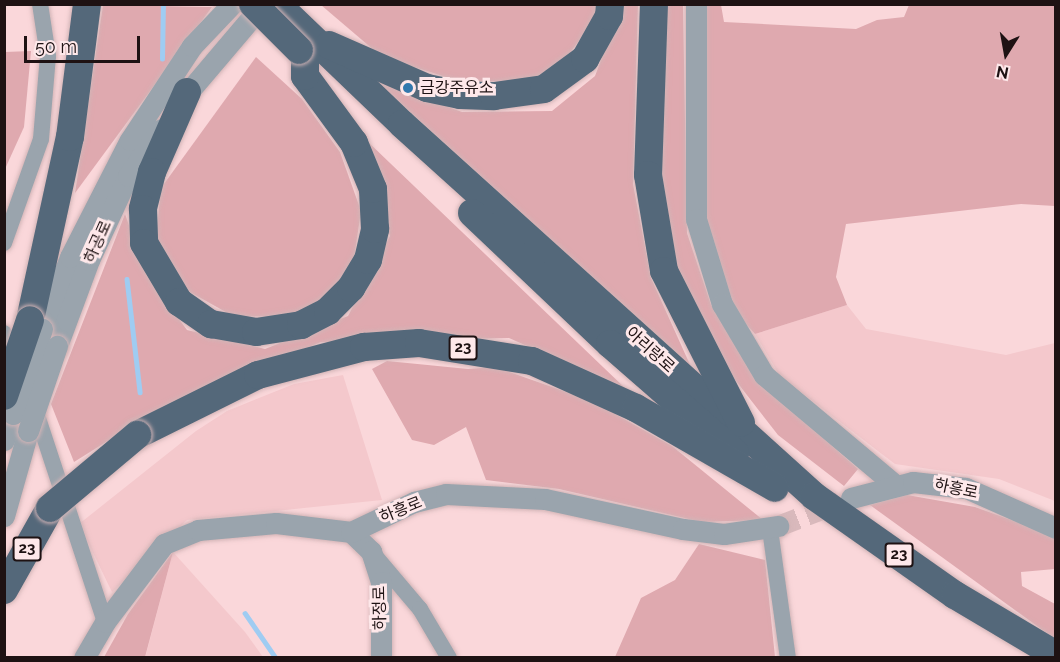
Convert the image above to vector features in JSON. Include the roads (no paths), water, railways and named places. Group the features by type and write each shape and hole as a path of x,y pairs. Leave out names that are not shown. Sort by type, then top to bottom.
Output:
{"highway":[{"path":"69,4 81,52"},
{"path":"9,405 36,325 70,137 87,4"},
{"name":"아리랑로","path":"253,4 303,42 814,496 927,575 1056,655"},
{"name":"아리랑로","path":"277,4 303,42 609,344 775,488 909,586 1025,657"},
{"path":"187,92 152,172 143,209 144,243 179,302 211,324 256,332 301,325 328,311 351,288 368,260 375,229 373,189 354,143 305,76 303,42 427,88 494,96 544,89 585,59 609,16 610,4"},
{"name":"23","path":"654,4 648,175 664,271 752,443"},
{"name":"23","path":"4,590 50,508 137,435 258,375 364,347 419,343 532,361 636,408 775,488"}],"street":[{"path":"4,243 41,139 48,56 40,4"},
{"name":"하공로","path":"36,325 130,140 192,46 232,4"},
{"name":"하공로","path":"4,516 28,431 57,346 89,260 128,176 187,92 262,4"},
{"path":"696,4 696,219 722,304 764,375 895,485"},
{"path":"4,333 45,434 69,520 105,622"},
{"path":"4,440 9,405"},
{"name":"하흥로","path":"851,498 913,482 966,488 1056,528"},
{"name":"하흥로","path":"351,532 414,502 446,494 545,499 683,529 724,534 774,527"},
{"path":"84,657 105,622 164,544 198,530 276,523 351,532"},
{"path":"774,527 788,657"},
{"name":"하정로","path":"351,532 371,551 381,582 381,657"},
{"path":"371,551 420,609 449,657"}],"waterway":[{"path":"162,59 163,4"},
{"path":"127,279 140,392"},
{"path":"245,613 276,658"}],"tunnel":[{"path":"778,526 840,502"}],"place":[{"name":"금강주유소","path":"408,88"}]}
